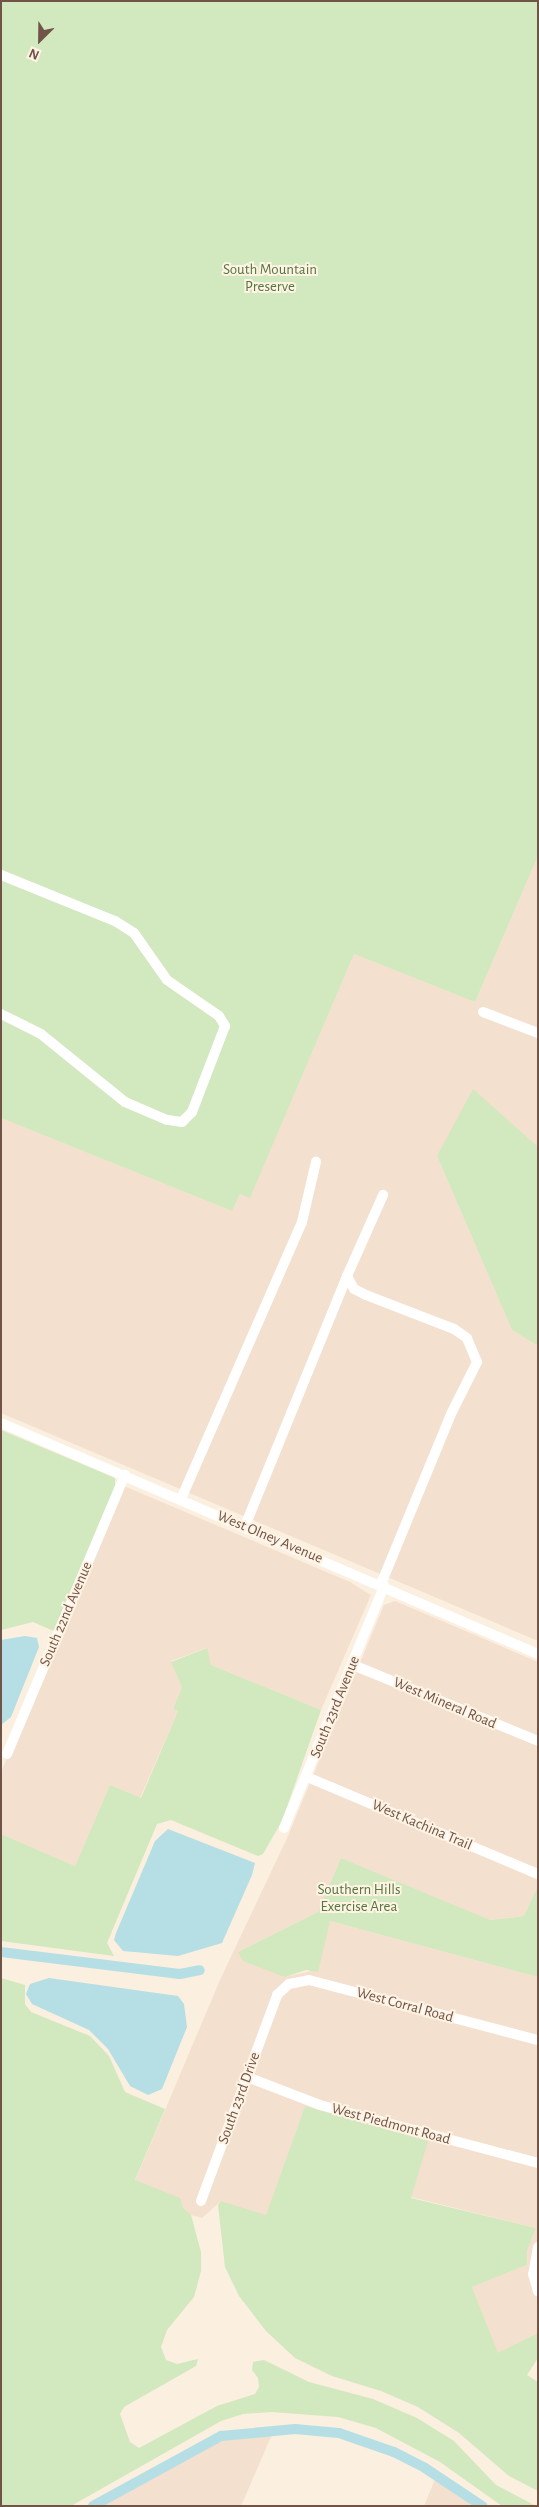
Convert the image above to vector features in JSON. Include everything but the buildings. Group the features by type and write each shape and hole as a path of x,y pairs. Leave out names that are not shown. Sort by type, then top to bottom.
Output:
{"street":[{"path":"1,875 115,921 134,933 167,980 219,1016 225,1026 192,1112 182,1122 167,1120 125,1102 41,1034 1,1014"},
{"path":"483,1012 538,1033"},
{"path":"181,1499 302,1222 316,1162"},
{"path":"245,1526 347,1276 383,1195"},
{"name":"South 23rd Avenue","path":"284,1828 353,1665 451,1414 477,1362 467,1338 454,1329 366,1295 354,1289 347,1276"},
{"name":"West Olney Avenue","path":"1,1423 383,1585 538,1654"},
{"name":"South 22nd Avenue","path":"8,1754 125,1475"},
{"name":"West Mineral Road","path":"353,1665 538,1741"},
{"name":"West Kachina Trail","path":"306,1777 538,1874"},
{"name":"West Corral Road","path":"277,1996 289,1984 309,1980 538,2040"},
{"name":"South 23rd Drive","path":"201,2201 277,1996"},
{"name":"West Piedmont Road","path":"247,2077 320,2105 538,2163"},
{"path":"538,2247 533,2274 538,2291"}],"shaded area":[{"path":"538,856 538,1147 530,1144 437,1156 512,1330 538,1346 538,1641 1,1413 1,1118 232,1211 240,1194 250,1197 354,954 475,1002"},
{"path":"124,1486 350,1582 371,1595 321,1710 211,1665 206,1648 171,1661 182,1687 173,1709 178,1711 140,1798 110,1785 75,1866 1,1834 1,1772"},
{"path":"395,1601 538,1662 538,1886 524,1916 489,1920 341,1858 318,1912 238,1952 285,1977 311,1971 330,1921 538,1977 538,2333 498,2354 472,2287 527,2265 527,2251 536,2228 411,2197 427,2141 305,2106 266,2216 221,2201 202,2218 191,2215 135,2181 220,1980 288,1836 384,1605"},
{"path":"273,2432 241,2506 98,2506 194,2450 236,2435"},
{"path":"436,2477 472,2506 424,2506"}],"green space":[{"name":"South Mountain Preserve","path":"1,1 538,1 538,856 475,1002 354,954 250,1198 240,1194 232,1211 1,1118"},
{"path":"473,1089 538,1147 538,1346 512,1330 437,1156"},
{"path":"1,1430 115,1478 115,1492 56,1632 33,1622 1,1630"},
{"path":"207,1648 211,1665 321,1710 282,1821 263,1854 258,1856 171,1820 157,1824 107,1943 114,1956 1,1941 1,1834 75,1866 110,1785 141,1798 178,1711 173,1709 182,1687 171,1662"},
{"name":"Southern Hills Exercise Area","path":"341,1858 490,1920 524,1916 538,1886 538,1977 330,1921 318,1972 306,1970 285,1977 243,1961 238,1952 318,1912"},
{"path":"1,1978 25,1985 25,2004 31,2012 90,2036 109,2056 125,2092 165,2109 135,2180 180,2198 183,2208 191,2215 201,2252 201,2271 194,2297 167,2330 161,2347 166,2360 177,2364 198,2359 196,2366 124,2407 120,2414 130,2442 139,2448 217,2406 255,2394 259,2387 258,2378 252,2370 253,2362 264,2360 309,2382 373,2399 417,2418 454,2441 496,2485 536,2506 502,2506 440,2462 376,2428 338,2417 272,2412 243,2414 221,2421 71,2506 1,2506"},
{"path":"305,2106 428,2141 411,2198 536,2228 527,2251 527,2265 472,2287 498,2353 538,2333 538,2358 527,2375 538,2382 538,2491 509,2476 459,2433 418,2407 381,2391 332,2376 295,2358 266,2331 239,2296 225,2267 218,2205 221,2201 266,2215"}],"water":[{"path":"25,1636 37,1638 39,1647 11,1717 1,1725 1,1640"},
{"path":"168,1829 255,1863 252,1875 222,1943 178,1956 123,1951 114,1940 116,1933 155,1841"},
{"path":"49,1978 178,1996 184,2004 187,2027 162,2089 148,2095 130,2086 108,2049 89,2030 32,2004 26,1994 30,1984"}],"waterway":[{"path":"1,1952 180,1974 200,1970"},
{"path":"93,2506 221,2436 295,2429 339,2433 394,2452 425,2468 482,2506"}]}
